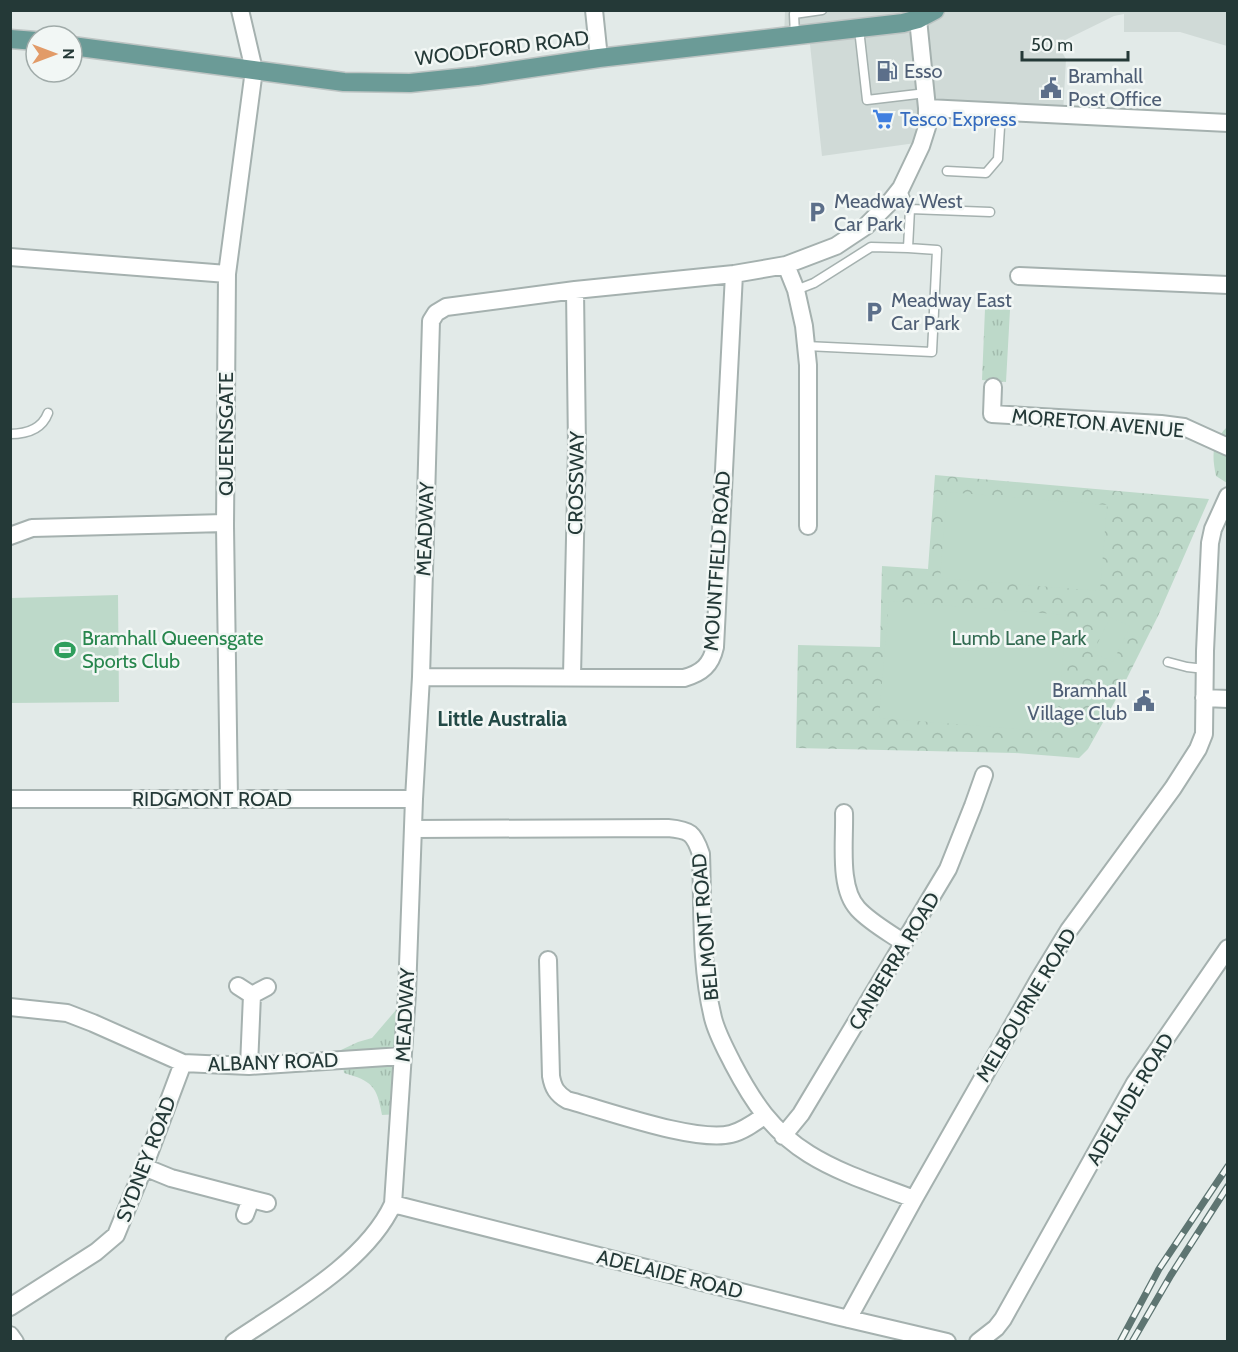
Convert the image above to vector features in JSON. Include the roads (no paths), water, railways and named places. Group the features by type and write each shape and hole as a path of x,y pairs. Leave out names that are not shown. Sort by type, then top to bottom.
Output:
{"main road":[{"name":"WOODFORD ROAD","path":"84,48 344,82 410,83 477,76 599,58 859,29 906,20 935,10"}],"street":[{"path":"240,10 254,70"},
{"path":"594,10 599,58"},
{"name":"MEADWAY","path":"234,1341 341,1267 385,1222 393,1204 407,993 421,676 431,321 436,313 446,307 576,290 734,274 786,265 826,251 851,237 866,226 901,188 927,128 927,101 906,20"},
{"name":"QUEENSGATE","path":"229,799 225,523 227,274 254,70"},
{"path":"927,101 1001,111 1227,123"},
{"path":"10,257 227,274"},
{"path":"786,265 796,290 808,365 808,526"},
{"name":"MOUNTFIELD ROAD","path":"421,676 684,678 700,673 712,657 715,647 734,274"},
{"path":"1019,276 1227,285"},
{"name":"CROSSWAY","path":"572,676 577,447 576,290"},
{"name":"MORETON AVENUE","path":"993,387 992,414 1184,427 1227,447"},
{"name":"MELBOURNE ROAD","path":"848,1319 914,1199 1069,930 1186,770 1198,749 1204,734 1204,651 1210,543 1213,529 1227,496"},
{"path":"10,536 32,528 225,523"},
{"path":"1204,698 1227,699"},
{"name":"CANBERRA ROAD","path":"783,1136 801,1114 948,870 984,775"},
{"name":"RIDGMONT ROAD","path":"10,799 414,799"},
{"path":"844,813 845,878 848,894 858,909 904,943"},
{"name":"BELMONT ROAD","path":"413,829 668,828 689,832 696,840 701,854 706,979 713,1020 731,1060 764,1116 783,1136 830,1166 914,1199"},
{"name":"ADELAIDE ROAD","path":"978,1341 991,1332 1003,1319 1135,1083 1227,948"},
{"path":"548,960 551,1076 553,1087 559,1095 567,1100 685,1132 709,1135 730,1134 753,1124 764,1116"},
{"path":"238,986 252,995"},
{"path":"252,995 267,987"},
{"path":"249,1066 252,995"},
{"name":"ALBANY ROAD","path":"10,1007 67,1013 183,1063 249,1066 402,1056"},
{"name":"SYDNEY ROAD","path":"10,1307 96,1252 116,1235 183,1063"},
{"path":"144,1167 171,1178 259,1201 245,1215"},
{"name":"ADELAIDE ROAD","path":"393,1204 848,1319 947,1341"},
{"path":"10,1335 15,1341"}],"lane":[{"path":"795,36 794,14 822,10"},
{"path":"859,29 867,100 927,101"},
{"path":"947,171 986,172 998,159 1001,111"},
{"path":"901,188 910,209 908,248"},
{"path":"910,209 990,212"},
{"path":"796,290 814,283 871,247 937,249 932,352 806,346"},
{"path":"10,434 19,434 39,427 45,422 48,413"},
{"path":"1168,662 1187,668 1205,669"}],"railway":[{"path":"1120,1342 1159,1269 1228,1166"},
{"path":"1132,1342 1171,1275 1228,1186"}],"place":[{"name":"Esso","path":"887,71"},
{"name":"Bramhall Post Office","path":"1051,88"},
{"name":"Tesco Express","path":"883,119"},
{"name":"Meadway West Car Park","path":"817,212"},
{"name":"Meadway East Car Park","path":"874,312"},
{"name":"Bramhall Queensgate Sports Club","path":"65,650"},
{"name":"Bramhall Village Club","path":"1144,701"}],"district":[{"name":"Little Australia","path":"502,718"}],"park label":[{"name":"Lumb Lane Park","path":"1019,638"}]}
